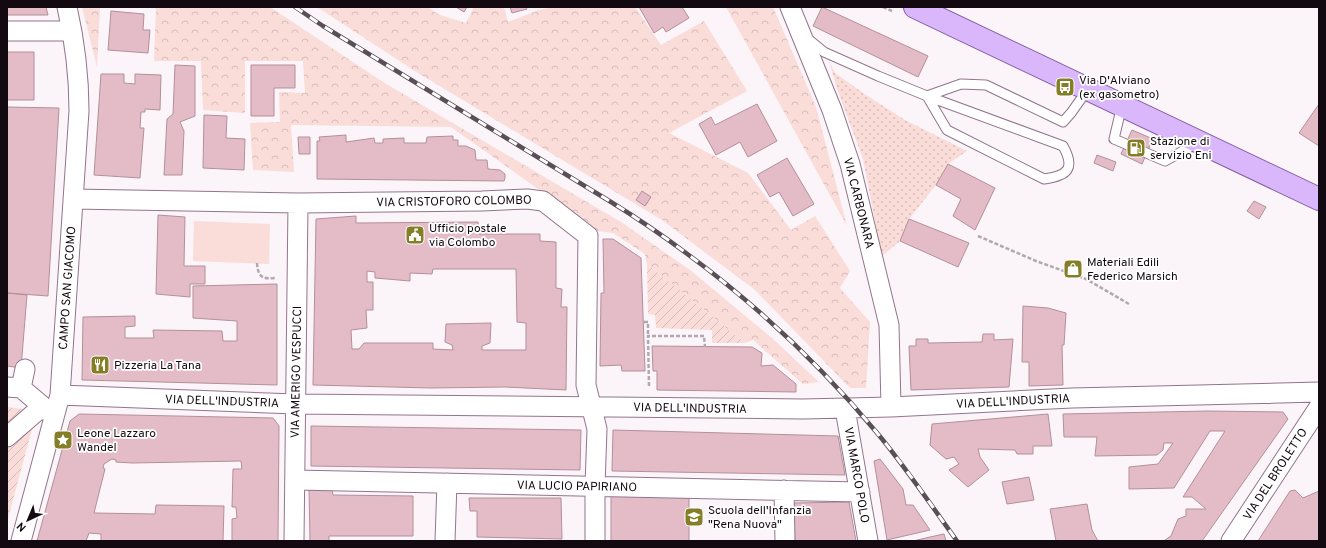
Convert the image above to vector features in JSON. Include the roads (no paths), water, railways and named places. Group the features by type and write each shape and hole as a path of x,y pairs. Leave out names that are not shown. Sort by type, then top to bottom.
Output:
{"main road":[{"path":"915,7 1319,199"}],"street":[{"name":"CAMPO SAN GIACOMO","path":"21,541 60,395 79,111 79,85 72,31 66,7"},
{"name":"VIA CARBONARA","path":"790,7 832,110 850,164 889,325 891,408"},
{"path":"7,31 72,31"},
{"name":"VIA CRISTOFORO COLOMBO","path":"73,199 298,203 482,201 527,199 543,201 588,236 586,385 597,429 595,541"},
{"name":"VIA AMERIGO VESPUCCI","path":"294,541 298,203"},
{"path":"7,437 37,411 46,409 14,387 25,369"},
{"name":"VIA DELL'INDUSTRIA","path":"60,395 296,404 845,409 891,408 1072,398 1319,392"},
{"name":"VIA MARCO POLO","path":"845,409 868,541"},
{"name":"VIA DEL BROLETTO","path":"1231,541 1317,417"},
{"name":"VIA LUCIO PAPIRIANO","path":"295,480 860,492"},
{"path":"445,541 446,483"},
{"path":"784,490 785,541"}],"lane":[{"path":"800,33 824,52 878,76 927,96 1063,146 1069,156 1069,164 1066,172 1058,177 1044,179 947,130 927,96"},
{"path":"927,96 961,84 986,85 1063,122 1088,89"},
{"path":"1122,105 1114,139 1165,160 1198,142"}],"railway":[{"path":"295,7 323,26 640,220 712,273 763,315 788,338 857,409 908,473 957,541"}],"place":[{"name":"Via D'Alviano (ex gasometro)","path":"1065,87"},
{"name":"Stazione di servizio Eni","path":"1136,148"},
{"name":"Ufficio postale via Colombo","path":"415,235"},
{"name":"Materiali Edili Federico Marsich","path":"1073,269"},
{"name":"Pizzeria La Tana","path":"100,365"},
{"name":"Leone Lazzaro Wandel","path":"63,440"},
{"name":"Scuola dell'Infanzia \"Rena Nuova\"","path":"694,517"}]}
